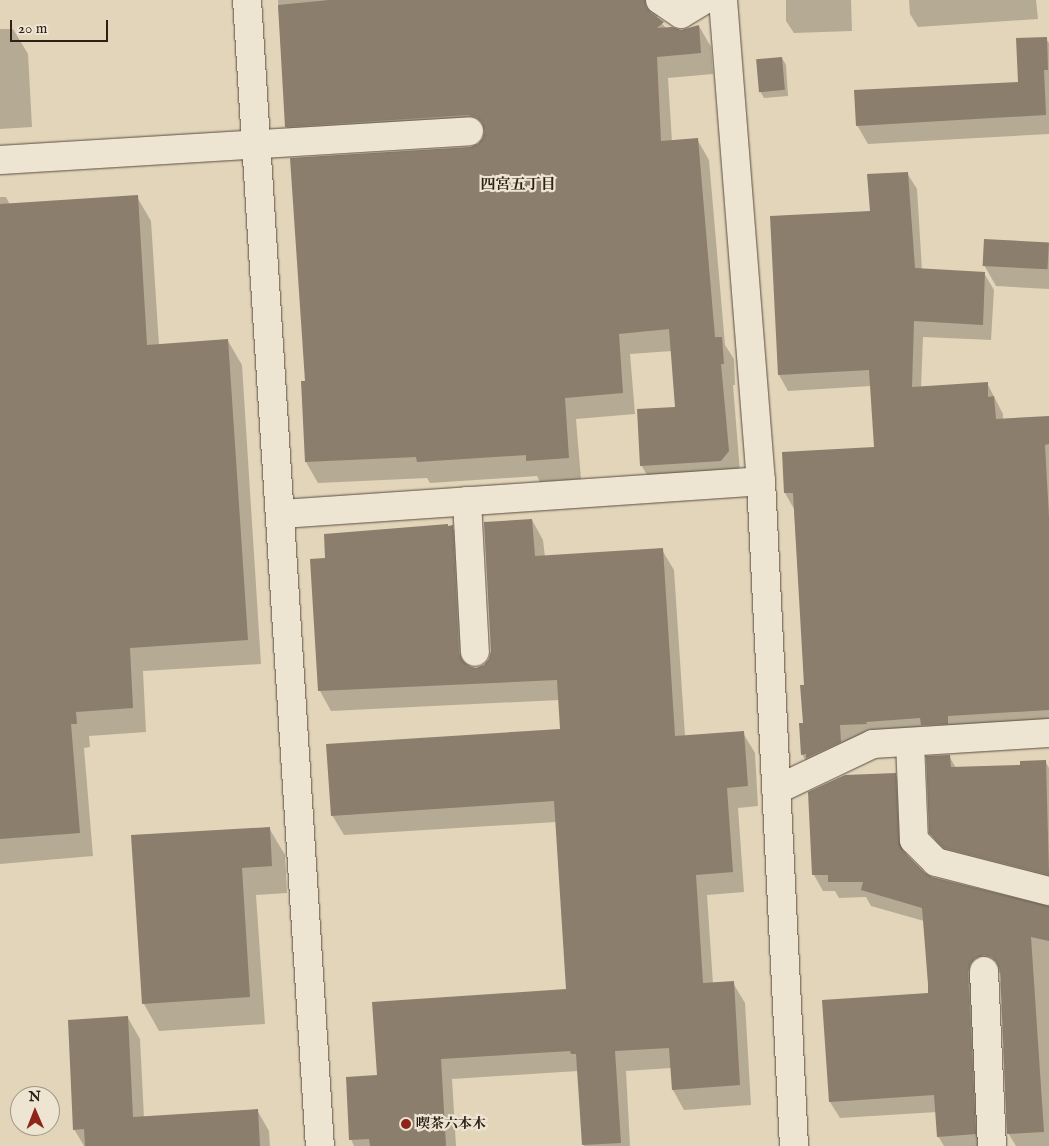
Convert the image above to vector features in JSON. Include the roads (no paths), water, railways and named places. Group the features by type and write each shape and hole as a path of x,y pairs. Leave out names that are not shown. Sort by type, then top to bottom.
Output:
{"street":[{"path":"247,0 320,1146"},
{"path":"660,0 681,14 704,0"},
{"path":"723,0 761,481 794,1146"},
{"path":"0,160 468,131"},
{"path":"280,514 761,481"},
{"path":"466,502 475,652"},
{"path":"776,790 873,744 1049,733"},
{"path":"910,742 914,840 936,862 1049,891"},
{"path":"984,971 992,1146"}],"place":[{"name":"喫茶六本木","path":"406,1124"}],"district":[{"name":"四宮五丁目","path":"518,185"}]}
